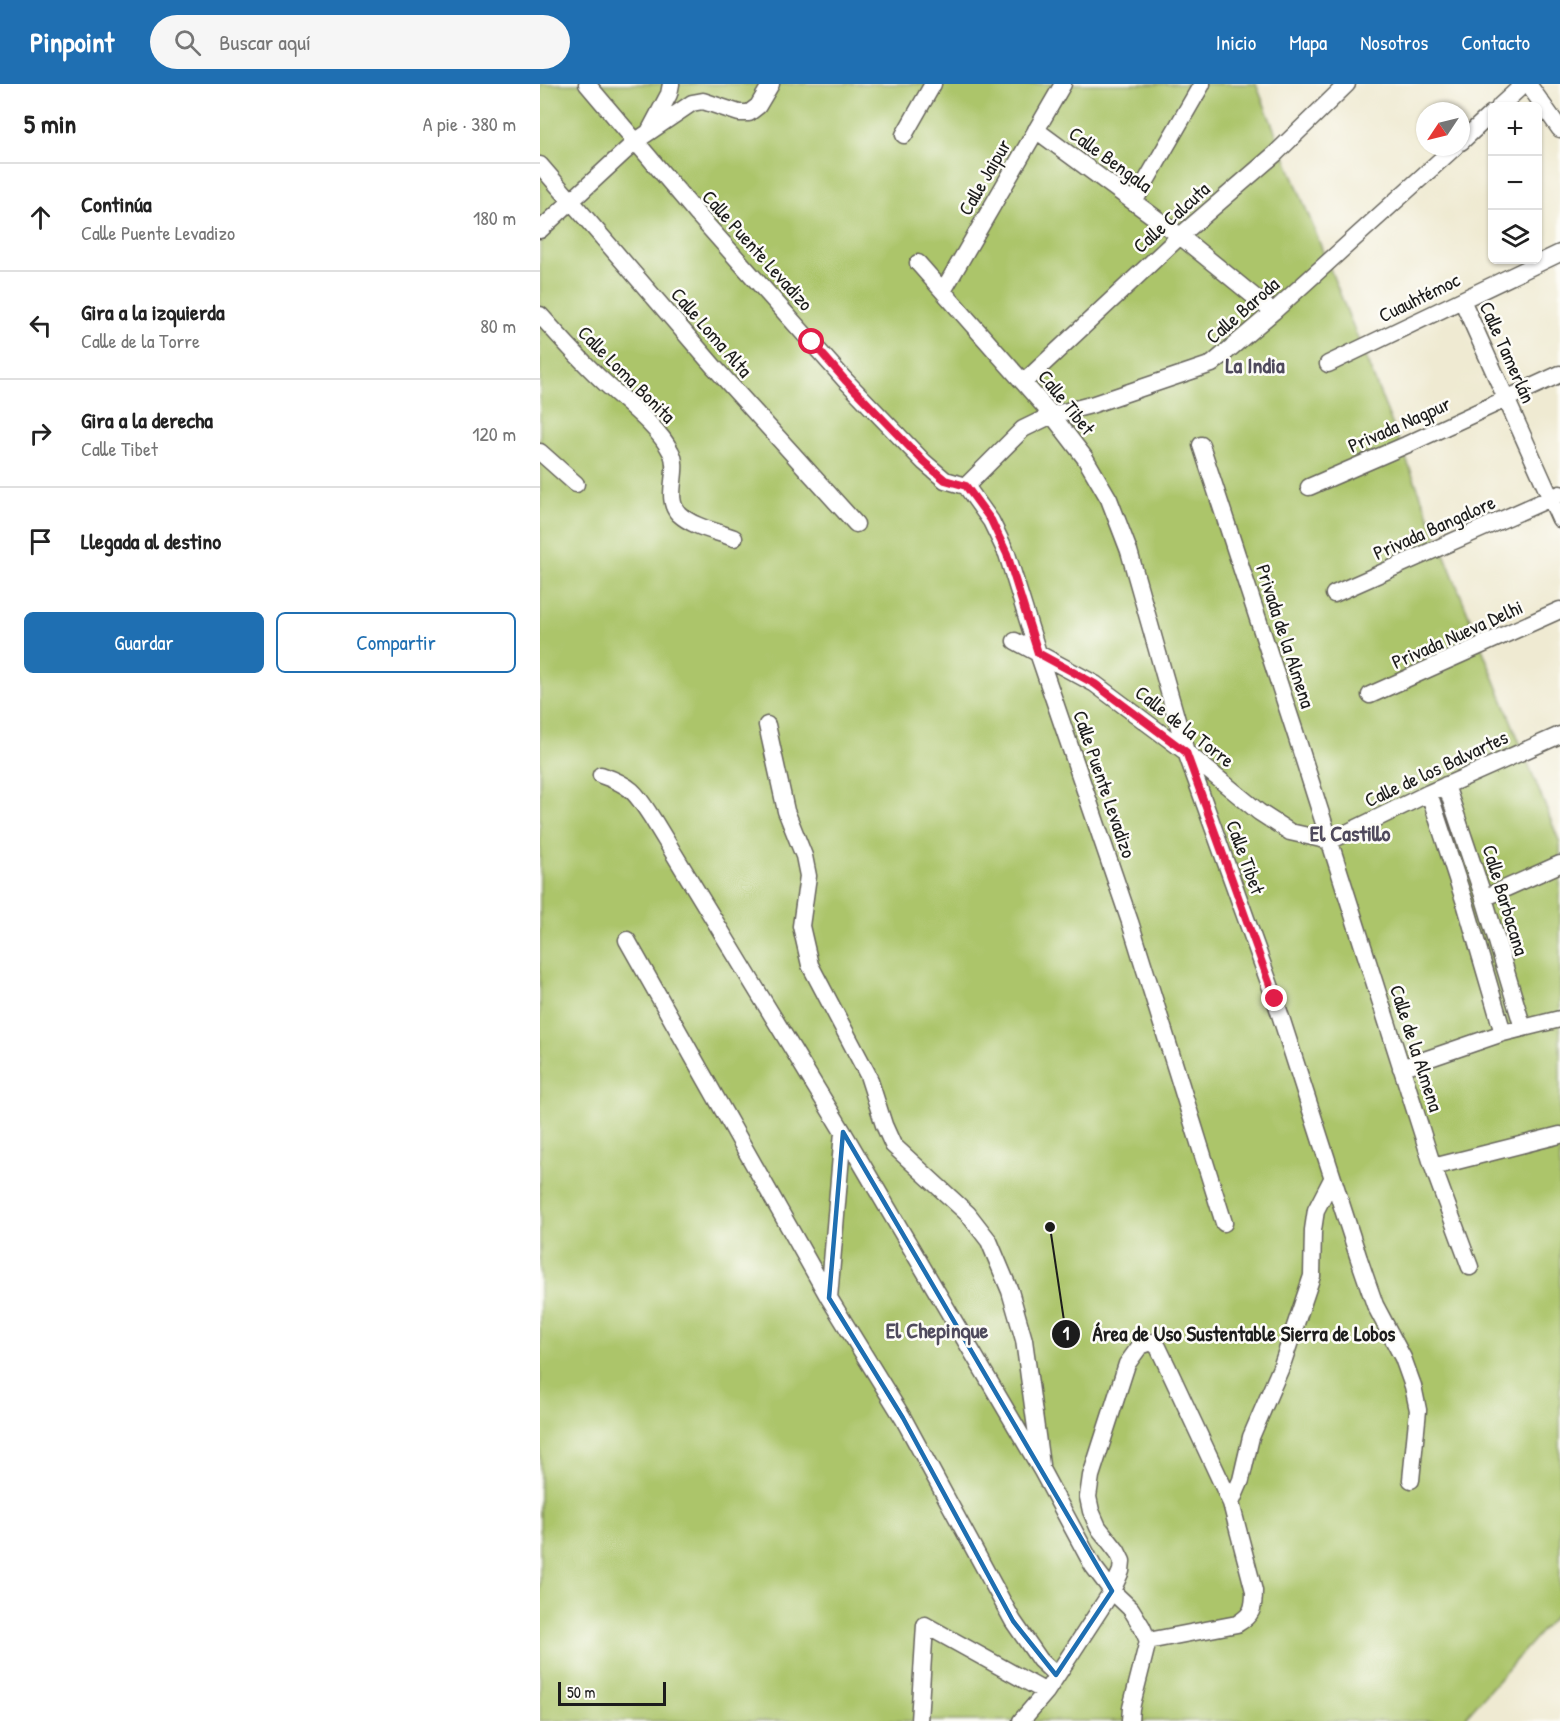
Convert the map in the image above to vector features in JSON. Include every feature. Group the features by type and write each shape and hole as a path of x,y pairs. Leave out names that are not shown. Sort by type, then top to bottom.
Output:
{"street":[{"name":"Calle Puente Levadizo","path":"587,84 642,137 698,215 845,380 924,462 945,480 966,486 991,520 1007,554 1038,653 1130,922 1224,1223"},
{"path":"642,137 669,94 670,84"},
{"path":"540,230 642,137 692,103 703,101 739,113 749,113 758,106 771,84"},
{"path":"904,135 933,84"},
{"name":"Calle Jaipur","path":"943,291 1063,84"},
{"path":"1134,202 1202,84"},
{"name":"Calle Calcuta","path":"1024,382 1180,236 1275,154 1347,84"},
{"path":"1505,102 1526,84 1560,129"},
{"path":"1470,134 1488,117"},
{"name":"Calle Bengala","path":"1036,130 1180,236 1273,312"},
{"name":"Calle Baroda","path":"966,486 1023,429 1052,415 1091,405 1212,364 1273,312 1445,156"},
{"name":"Calle Loma Alta","path":"540,165 716,368 856,524"},
{"name":"Cuauhtémoc","path":"1328,364 1560,253"},
{"name":"Calle Tibet","path":"918,263 1052,415 1086,458 1109,499 1129,551 1186,752 1275,999 1375,1305 1403,1358 1413,1386 1418,1410 1411,1480"},
{"name":"Calle Tamerlán","path":"1462,300 1505,398 1555,496 1560,519"},
{"name":"Calle Loma Bonita","path":"540,315 586,365 664,439 673,454 672,499 677,512 690,522 734,538"},
{"name":"Privada Nagpur","path":"1310,487 1560,374"},
{"name":"Privada de la Almena","path":"1201,445 1330,841"},
{"path":"540,452 576,484"},
{"name":"Privada Bangalore","path":"1334,594 1555,496"},
{"name":"Privada Nueva Delhi","path":"1370,694 1560,610"},
{"name":"Calle de la Torre","path":"1015,641 1095,684 1186,752 1258,812 1290,832 1330,841"},
{"path":"767,725 786,811 804,856 807,876 801,926 810,965 868,1075 893,1145 968,1214 989,1241 1010,1292 1024,1340 1042,1471"},
{"name":"Calle de los Balvartes","path":"1330,841 1446,785 1560,735"},
{"path":"601,775 623,782 636,794 843,1132 1042,1471 1093,1566 1112,1592 1131,1609 1148,1641 1131,1708 1130,1721"},
{"name":"Calle Barbacana","path":"1446,785 1484,898 1523,1028"},
{"name":"Calle Barbacana","path":"1429,793 1467,906 1503,1033"},
{"name":"Calle de la Almena","path":"1330,841 1433,1167 1470,1267"},
{"path":"1484,898 1560,864"},
{"path":"627,940 830,1298 903,1418 1013,1621 1040,1660 1056,1675"},
{"path":"1401,1068 1503,1033 1560,1019"},
{"path":"830,1298 843,1132"},
{"path":"1433,1167 1560,1135"},
{"path":"1231,1503 1241,1480 1251,1437 1282,1365 1312,1276 1316,1210 1332,1179"},
{"path":"1021,1721 1046,1692 1112,1592 1121,1571 1122,1561 1118,1551 1098,1527 1091,1512 1088,1497 1091,1476 1127,1364 1140,1346 1152,1342 1158,1347 1231,1503 1254,1591 1254,1606 1246,1618 1237,1624 1148,1641"},
{"path":"919,1721 926,1625 1046,1692"}],"highlighted area":[{"path":"843,1132 1042,1471 1112,1591 1056,1675 1013,1621 903,1418 829,1298"}],"green space":[{"path":"540,84 1256,84 1560,843 1560,1610 1462,1721 540,1721"}],"place":[{"name":"Área de Uso Sustentable Sierra de Lobos","path":"1050,1227"}],"district":[{"name":"La India","path":"1255,365"},
{"name":"El Castillo","path":"1350,833"},
{"name":"El Chepinque","path":"937,1330"}],"route":[{"path":"812,342 845,380 924,462 945,480 966,486 991,520 1007,554 1038,653 1095,684 1186,752 1275,999"}]}
